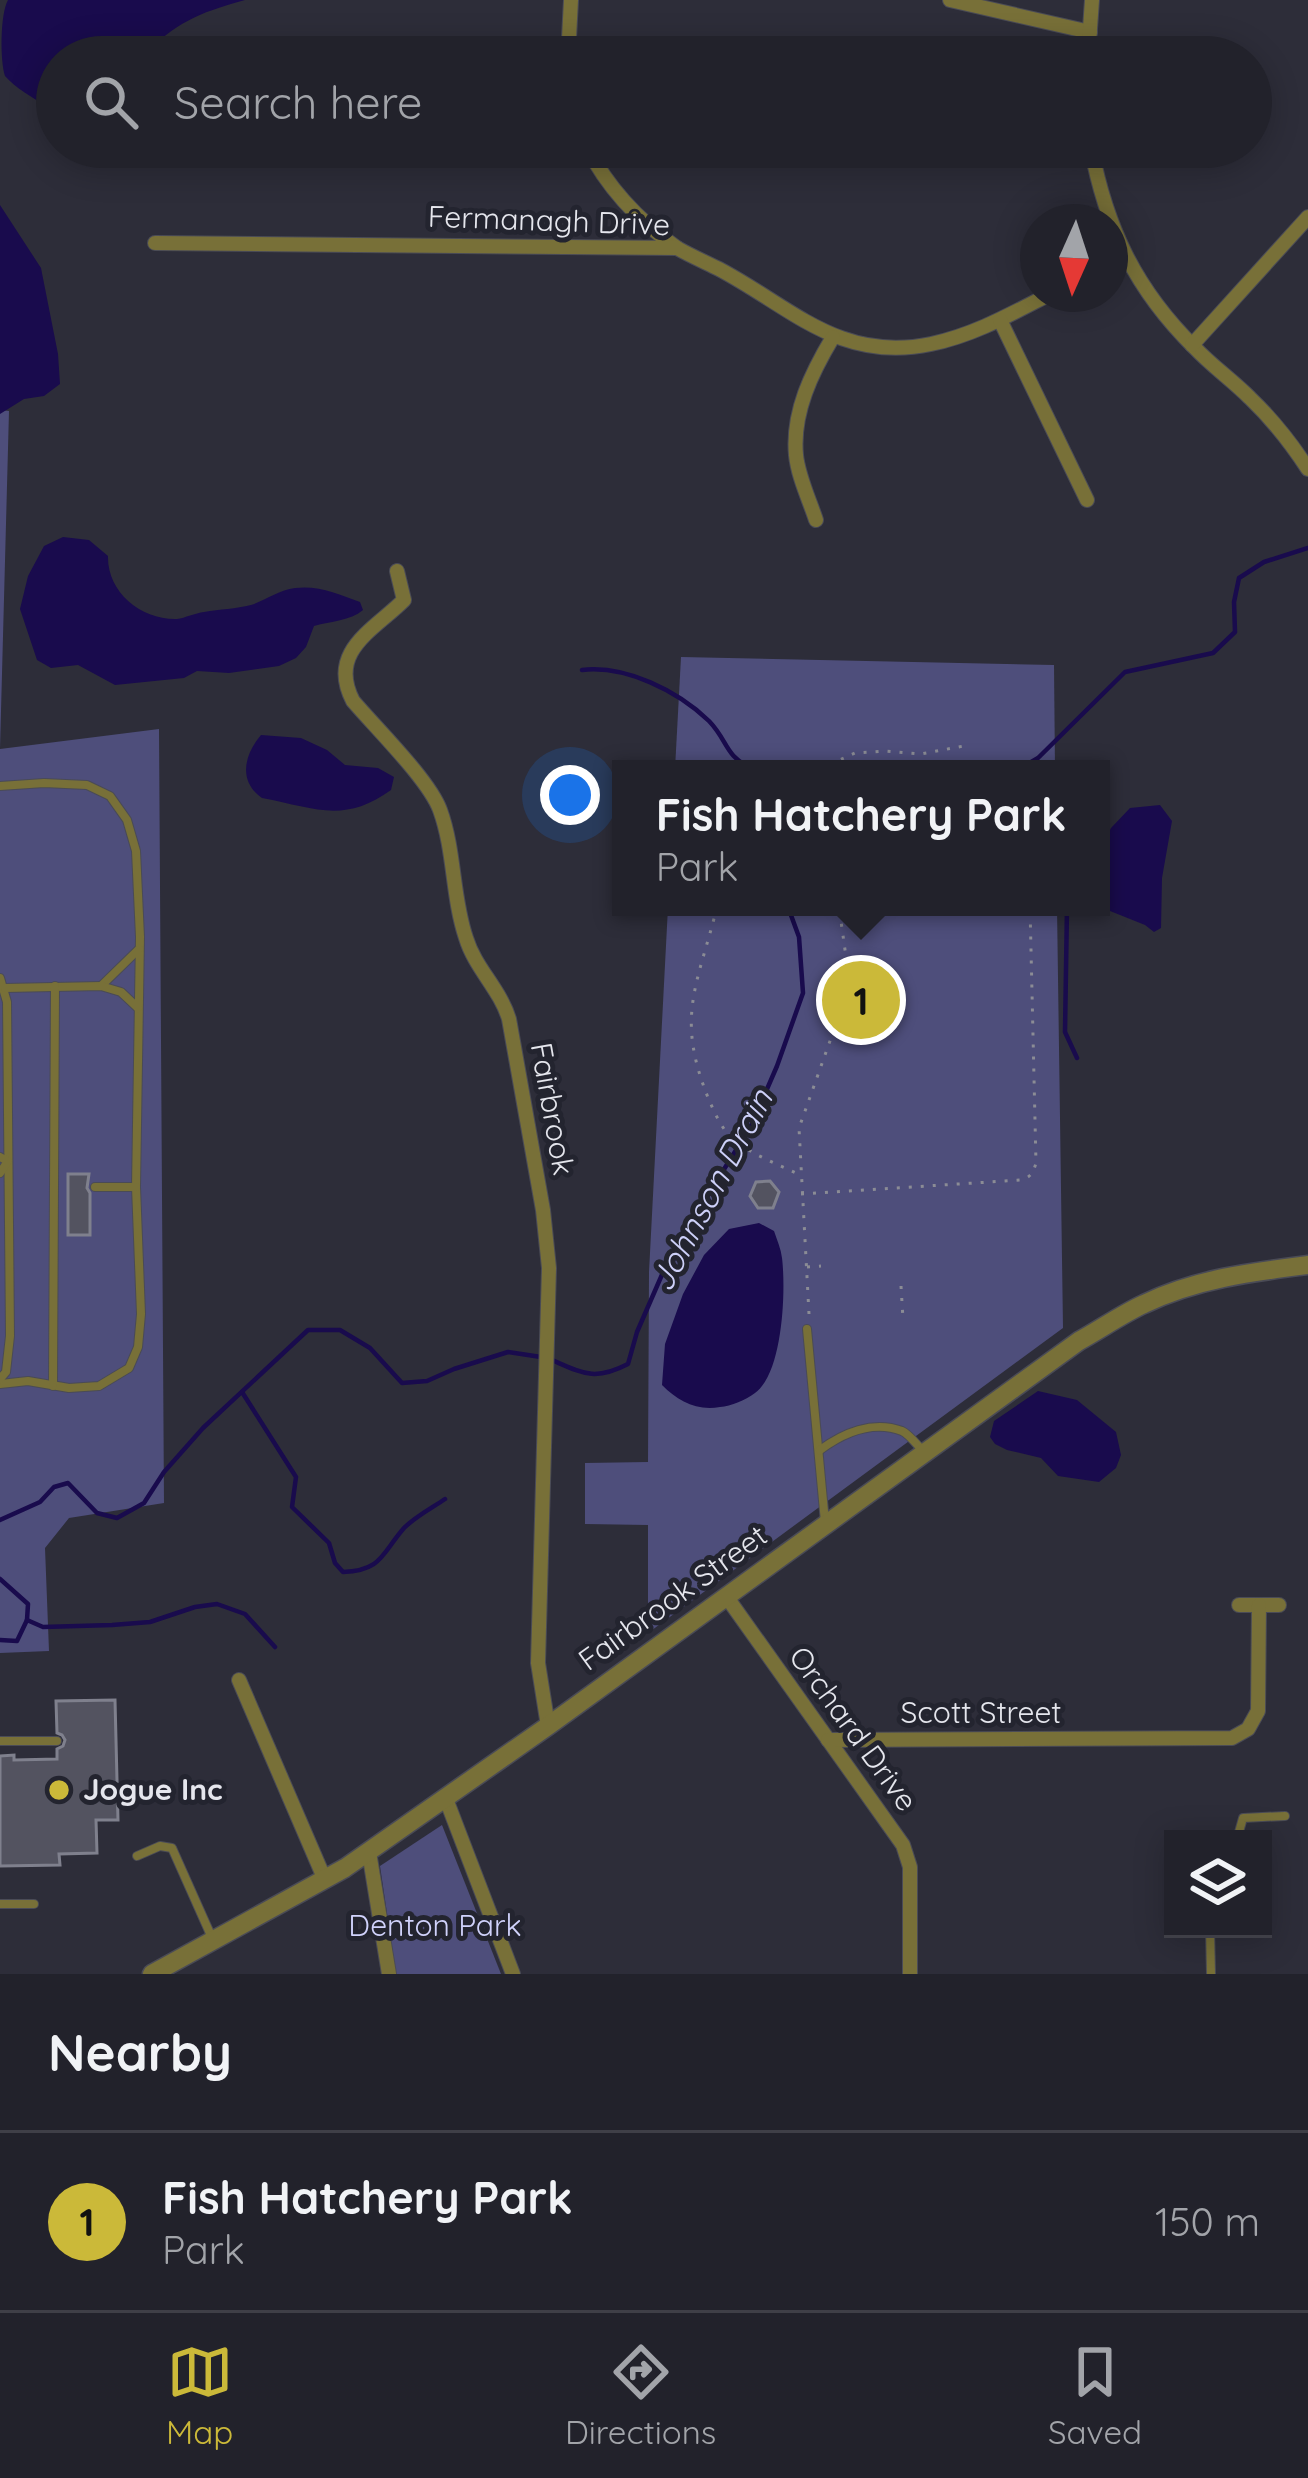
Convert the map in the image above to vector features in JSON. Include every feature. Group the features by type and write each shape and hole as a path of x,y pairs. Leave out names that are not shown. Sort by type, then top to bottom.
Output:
{"street":[{"path":"569,36 571,0"},
{"path":"950,0 1090,32"},
{"path":"1090,36 1092,0"},
{"path":"600,168 637,217 677,248"},
{"path":"1096,168 1105,204"},
{"path":"1192,345 1308,218"},
{"name":"Fermanagh Drive","path":"155,243 677,248 806,324 871,347 911,347 953,338 1020,310"},
{"path":"1128,261 1151,298 1280,430 1308,469"},
{"path":"1000,320 1088,500"},
{"path":"816,520 796,454 809,376 833,337"},
{"name":"Fairbrook","path":"397,572 404,600 352,650 345,682 353,701 436,801 467,943 500,995 509,1019 549,1268 538,1663 548,1726"},
{"name":"Fairbrook Street","path":"152,1974 369,1852 1042,1366 1143,1304 1201,1283 1308,1265"},
{"name":"Orchard Drive","path":"726,1596 908,1856 910,1974"},
{"path":"1239,1605 1280,1605"},
{"name":"Scott Street","path":"828,1740 1224,1739 1248,1729 1255,1718 1259,1605"},
{"path":"239,1680 326,1880"},
{"path":"446,1799 514,1974"},
{"path":"369,1852 388,1974"}],"lane":[{"path":"0,787 87,785 110,796 127,820 136,851 140,948 136,1187 141,1314 138,1347 129,1368 99,1386 0,1381"},
{"path":"101,986 140,948"},
{"path":"0,1381 6,1372 10,1336 2,983 101,986 121,992 139,1010"},
{"path":"53,1386 55,986"},
{"path":"0,1173 4,1159"},
{"path":"95,1187 136,1187"},
{"path":"809,1328 825,1524"},
{"path":"819,1451 838,1437 868,1427 904,1432 924,1452"},
{"path":"0,1741 57,1741"},
{"path":"1240,1830 1243,1819 1285,1816"},
{"path":"136,1856 160,1846 172,1848 214,1941"},
{"path":"0,1904 34,1904"},
{"path":"1210,1938 1211,1974"}],"path":[{"path":"839,760 855,753 921,754 969,745"},
{"path":"714,916 693,992 689,1032 702,1083 730,1137 800,1175"},
{"path":"809,1328 800,1128 846,996 847,964 839,916"},
{"path":"801,1194 1021,1180 1034,1171 1030,916"},
{"path":"805,1267 821,1266"},
{"path":"901,1286 903,1319"}],"green space":[{"path":"0,410 9,411 0,749"},
{"path":"681,657 1054,665 1055,760 675,760"},
{"path":"159,729 164,1503 69,1518 45,1548 49,1651 0,1653 0,749"},
{"path":"668,916 1057,916 1063,1328 648,1633 648,1525 585,1524 585,1463 648,1462 649,1272"},
{"name":"Denton Park","path":"442,1825 501,1974 396,1974 380,1866"}],"shaded area":[{"path":"8,0 245,0 188,21 165,36 36,36 36,100 5,76 3,16"},
{"path":"0,205 41,268 60,384 0,414"},
{"path":"63,537 89,540 108,556 120,592 151,615 177,619 257,603 304,587 360,602 363,610 314,626 306,647 279,666 229,673 197,671 184,678 115,685 78,665 51,668 37,660 20,609 28,576 44,546"},
{"path":"261,735 301,738 345,765 378,768 394,777 391,790 344,810 262,798 249,784 246,768"},
{"path":"1160,805 1172,821 1162,878 1161,928 1154,932 1110,911 1110,830 1130,808"},
{"path":"759,1223 774,1231 782,1258 783,1310 772,1368 755,1393 738,1402 711,1408 688,1404 662,1385 665,1344 683,1294 704,1255 729,1229"},
{"path":"1038,1391 1077,1400 1116,1432 1121,1455 1116,1468 1099,1482 1058,1476 1041,1458 995,1444 990,1437 994,1421"}],"building":[{"path":"68,1174 89,1174 90,1235 68,1235"},
{"path":"770,1181 779,1192 773,1208 758,1208 750,1196 756,1182"},
{"name":"Jogue Inc","path":"115,1700 118,1820 96,1820 97,1853 59,1854 60,1865 0,1866 0,1756 57,1759 57,1749 65,1740 57,1733 56,1701"}],"waterway":[{"name":"Johnson Drain","path":"1035,760 1125,672 1213,653 1235,632 1239,578 1264,562 1308,548"},
{"path":"582,670 616,672 667,690 709,721 739,760"},
{"name":"Johnson Drain","path":"552,1360 590,1374 628,1364 664,1270 681,1251 698,1211 751,1126 777,1066 803,993 799,937 791,916"},
{"path":"1067,916 1065,1032 1077,1058"},
{"name":"Johnson Drain","path":"0,1520 68,1483 97,1513 117,1518 144,1503 203,1428 308,1330 340,1330 370,1348 402,1383 427,1381 508,1352 541,1357"},
{"path":"242,1392 296,1477 292,1507 329,1543 343,1572 374,1564 409,1524 445,1499"},
{"name":"Johnson Drain","path":"0,1579 28,1604 27,1620 17,1641 0,1640"},
{"path":"27,1620 43,1627 150,1622 217,1604 245,1614 275,1647"}],"place":[{"name":"Fish Hatchery Park","path":"861,1000"},
{"name":"Jogue Inc","path":"59,1790"}]}
